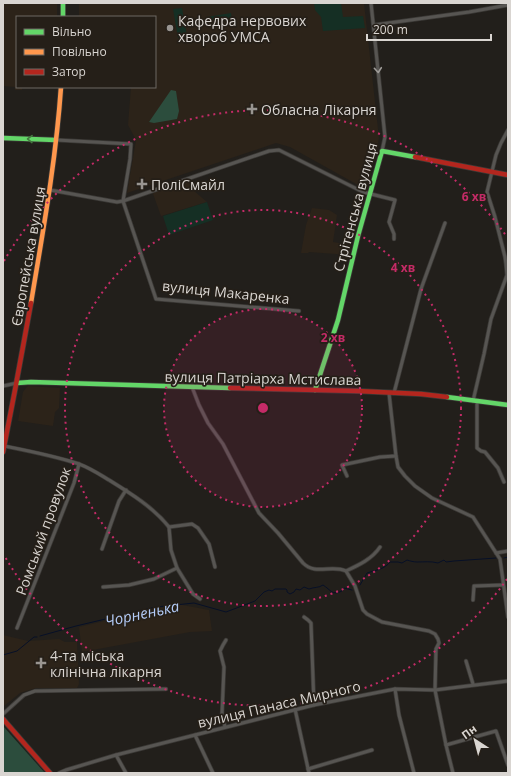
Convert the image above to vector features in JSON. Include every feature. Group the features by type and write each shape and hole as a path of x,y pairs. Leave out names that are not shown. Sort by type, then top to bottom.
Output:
{"main road":[{"path":"63,3 63,16"},
{"name":"Європейська вулиця","path":"3,452 17,384 50,190 61,88"},
{"path":"3,138 56,140"},
{"path":"382,151 508,175"},
{"name":"Стрітенська вулиця","path":"315,390 338,320 358,236 382,151"},
{"name":"вулиця Патріарха Мстислава","path":"17,384 31,382 421,394 508,405"},
{"path":"3,718 50,773"}],"street":[{"name":"Стрітенська вулиця","path":"371,3 386,137 382,151"},
{"path":"374,25 508,5"},
{"path":"504,482 498,468 485,452 477,448 475,401 491,319 506,275 505,257 488,192 496,155 508,130"},
{"path":"56,140 131,144 123,200"},
{"path":"50,190 117,202 274,150 278,150 362,192 395,200 389,222 394,234 394,239"},
{"name":"вулиця Макаренка","path":"123,200 156,299 299,311"},
{"path":"445,223 421,289 392,393 396,456 398,467 404,476 415,486 432,498 473,517 500,559 508,617"},
{"path":"3,386 17,384"},
{"path":"192,387 208,423 223,444 262,516 307,567 317,570 334,568 346,571 355,586 363,610 367,614 382,622 429,631 436,634 439,643 436,650 435,690 453,773"},
{"path":"4,446 55,457 79,464 126,490 150,508 169,527 171,550 177,568 193,594 200,599"},
{"path":"347,476 342,465 380,457 396,456"},
{"name":"Ромський провулок","path":"17,628 74,483 79,464"},
{"path":"102,549 119,501 126,490"},
{"path":"169,527 192,524 198,528 209,544 215,567"},
{"path":"346,571 364,562 376,553 380,547"},
{"path":"496,553 508,551"},
{"path":"103,587 129,585 154,579 177,568"},
{"path":"473,600 474,586 503,585"},
{"path":"304,617 311,623 314,705"},
{"path":"225,727 222,714 224,667 220,652 226,640"},
{"path":"466,661 473,684"},
{"name":"вулиця Панаса Мирного","path":"59,773 116,755 314,705 395,689 435,690 473,684 508,681"},
{"path":"3,714 24,695 36,691 166,689"},
{"path":"395,689 398,715 414,773"},
{"path":"295,709 309,773"},
{"path":"446,745 496,731 508,766"},
{"path":"195,735 213,773"},
{"path":"308,768 372,750"},
{"path":"116,755 126,773"}],"shaded area":[{"path":"3,3 57,3 57,16 16,16 16,88 22,88 22,90 15,90 15,87 3,86"},
{"name":"Обласна Лікарня","path":"79,3 364,3 379,138 367,187 358,185 290,147 276,143 127,193 136,140 128,125 131,88 156,88 156,16 79,16"},
{"path":"189,178 194,191 207,202 161,216 152,191"},
{"path":"312,208 329,210 337,215 333,242 351,245 349,255 309,252 301,253 306,225"},
{"path":"28,386 60,388 59,408 55,412 53,426 18,421 23,392"},
{"path":"177,604 209,610 212,631 190,632 82,652 79,627"},
{"name":"4-та міська клінічна лікарня","path":"3,635 28,641 59,639 65,642 77,642 79,684 77,688 36,688 20,693 4,706"}],"green space":[{"path":"314,3 341,3 343,17 363,16 365,28 323,31 321,17 315,10"},
{"path":"182,8 187,36 178,38 173,9"},
{"path":"231,13 232,20 208,24 207,17"},
{"path":"171,90 176,91 179,111 177,119 154,123 149,122"},
{"path":"207,202 213,220 169,235 163,216"},
{"path":"3,726 45,773 3,773"}],"waterway":[{"name":"Чорненька","path":"504,558 508,557"},
{"name":"Чорненька","path":"360,585 367,573 383,568 390,562 402,563 407,560 438,563 444,560 446,562 496,558"},
{"name":"Чорненька","path":"40,636 156,607 194,603 226,612 255,601 264,592 275,589 286,589 290,594 296,589 300,590 304,587 309,589 323,585 334,593 342,591 344,588 352,590"},
{"name":"Чорненька","path":"3,655 17,651 34,637 37,637"}],"traffic: fast":[{"path":"63,3 63,16"},
{"path":"3,138 56,140"},
{"path":"315,390 338,320 358,236 382,151 415,157"},
{"path":"17,383 31,382 230,388"},
{"path":"447,397 508,405"}],"traffic: slow":[{"path":"31,303 52,168 61,88"}],"traffic: jam":[{"path":"415,157 508,175"},
{"path":"3,452 31,303"},
{"path":"230,388 357,391 421,394 447,397"},
{"path":"3,719 50,773"}],"place":[{"name":"Кафедра нервових хвороб УМСА","path":"170,28"},
{"name":"Обласна Лікарня","path":"252,109"},
{"name":"ПоліСмайл","path":"142,184"},
{"name":"4-та міська клінічна лікарня","path":"41,663"}]}
